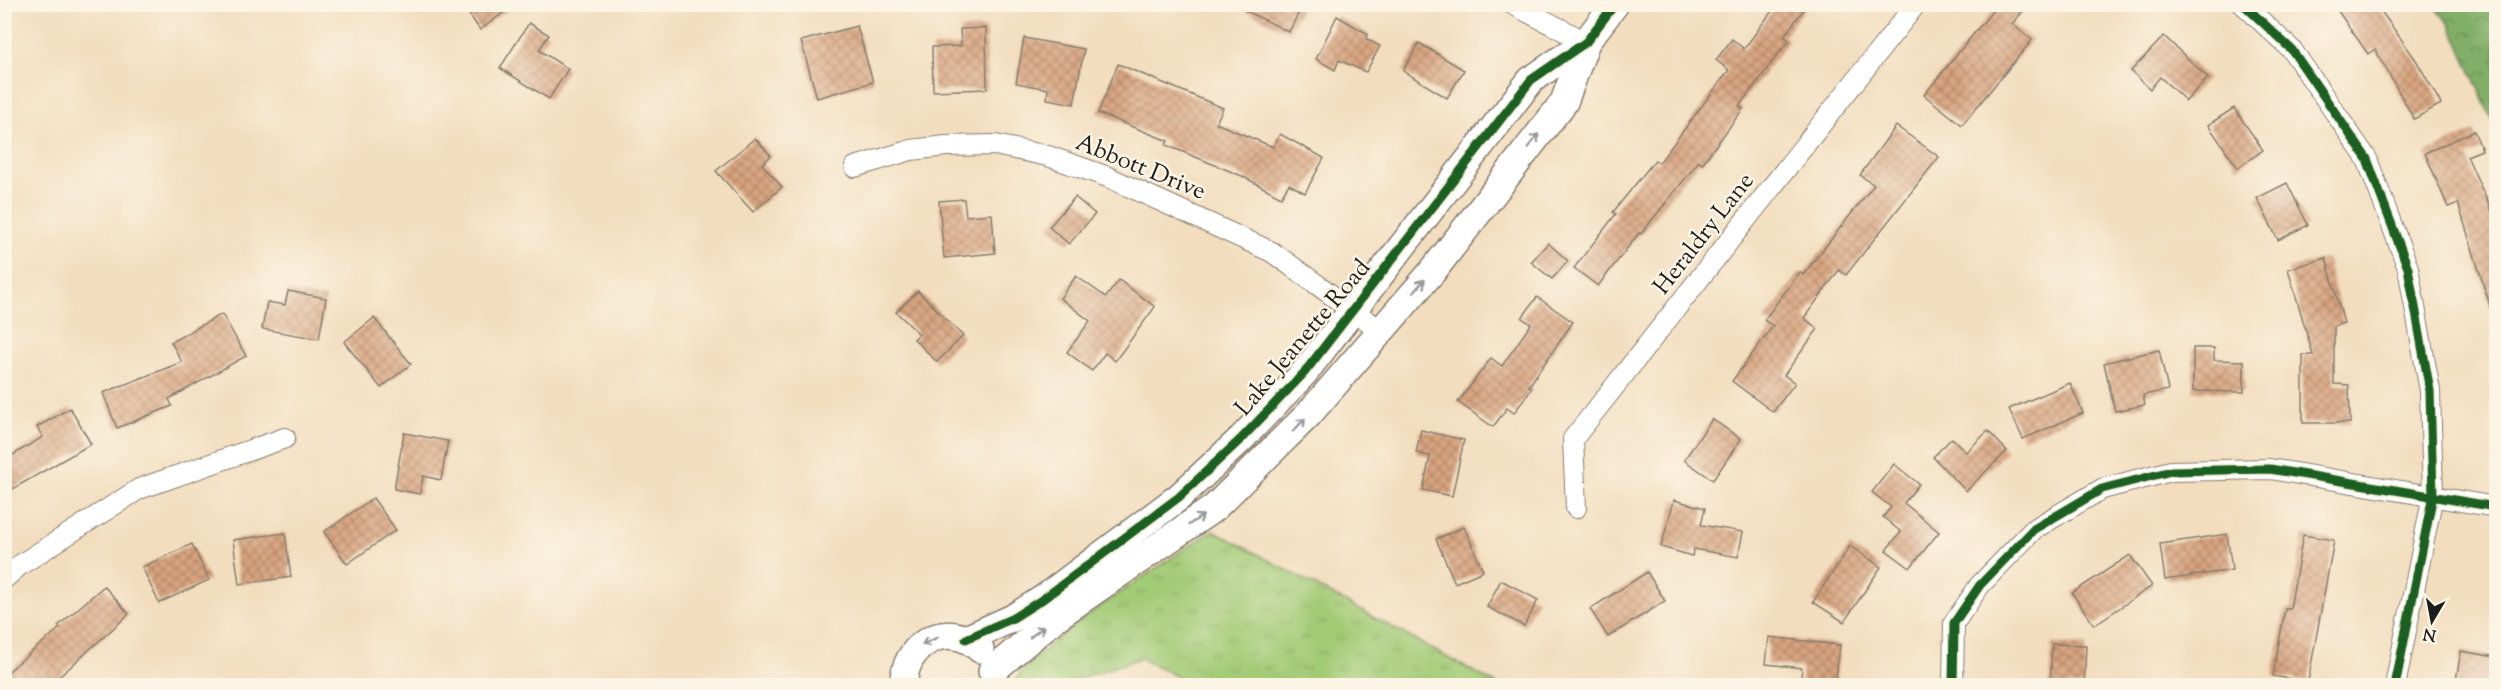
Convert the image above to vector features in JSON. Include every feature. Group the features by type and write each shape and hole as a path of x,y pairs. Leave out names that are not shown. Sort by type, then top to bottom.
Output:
{"street":[{"path":"1512,4 1586,42"},
{"name":"Lake Jeanette Road","path":"993,678 1055,618 1214,508 1308,415 1432,272 1563,102 1586,42 1615,4"},
{"name":"Heraldry Lane","path":"1576,508 1573,439 1916,4"},
{"path":"2243,4 2292,50 2367,159 2408,267 2430,390 2433,495 2394,686"},
{"name":"Lake Jeanette Road","path":"966,639 1013,618 1043,599 1179,497 1241,439 1301,376 1531,80 1586,42"},
{"name":"Abbott Drive","path":"855,166 910,150 945,146 994,145 1048,156 1108,177 1272,252 1380,330"},
{"path":"4,579 20,565 140,489 285,438"},
{"path":"1953,686 1954,623 1980,585 2034,529 2102,489 2171,471 2270,469 2496,507"},
{"path":"902,680 912,654 922,644 951,635 966,639 978,646 987,657 993,678"}],"green space":[{"path":"2434,5 2496,5 2496,130 2451,26"},
{"path":"1213,530 1498,685 1194,685 1140,658 1077,679 1068,685 1014,685 1024,669 1072,627"}],"building":[{"path":"462,4 515,4 480,30"},
{"path":"1232,4 1303,4 1289,32"},
{"path":"1777,4 1808,4 1784,36 1789,40 1739,106 1743,109 1702,164 1699,161 1598,286 1574,268 1616,214 1613,212 1655,160 1659,163 1729,70 1716,60 1732,39 1744,49"},
{"path":"1998,4 2029,4 2012,24 2032,40 1962,125 1924,95"},
{"path":"2333,4 2376,4 2416,60 2441,104 2414,119 2375,49 2368,54"},
{"path":"1337,16 1368,34 1366,39 1380,46 1366,72 1339,60 1335,70 1316,59"},
{"path":"529,23 549,35 539,50 568,69 549,99 500,68"},
{"path":"857,26 873,82 817,98 801,41"},
{"path":"986,28 987,89 933,91 932,47 961,46 960,29"},
{"path":"2164,36 2208,78 2186,101 2160,77 2150,89 2131,71"},
{"path":"1024,38 1084,49 1074,104 1047,99 1048,89 1016,83"},
{"path":"1419,43 1464,70 1447,98 1403,71"},
{"path":"1118,64 1223,108 1216,123 1273,147 1280,134 1324,158 1305,193 1289,184 1281,197 1242,176 1166,145 1168,141 1098,113"},
{"path":"2234,108 2263,150 2238,168 2208,125"},
{"path":"1896,126 1939,157 1846,275 1839,270 1804,318 1818,329 1784,375 1795,383 1773,412 1732,381 1773,326 1764,320 1800,272 1803,275 1874,185 1860,175"},
{"path":"2474,131 2482,150 2467,156 2496,221 2496,311 2492,312 2458,203 2448,207 2425,153"},
{"path":"755,138 771,156 762,164 782,187 753,212 716,171"},
{"path":"2287,183 2308,225 2278,240 2257,198"},
{"path":"1075,197 1095,214 1069,244 1049,227"},
{"path":"964,199 966,216 992,214 995,253 944,258 939,201"},
{"path":"1548,243 1568,261 1552,279 1531,262"},
{"path":"2326,258 2344,323 2334,326 2334,384 2349,385 2350,423 2303,423 2303,355 2313,355 2288,269"},
{"path":"1076,276 1106,297 1119,280 1155,307 1115,361 1105,353 1092,371 1067,352 1090,321 1060,298"},
{"path":"288,291 326,298 319,339 262,329 267,302 285,305"},
{"path":"918,291 963,336 937,362 914,339 919,334 896,312"},
{"path":"1537,297 1573,322 1529,386 1532,388 1514,413 1507,408 1493,427 1458,402 1491,358 1502,366 1531,324 1522,318"},
{"path":"222,314 246,356 169,399 172,406 117,428 103,393 182,362 171,342"},
{"path":"374,318 411,364 381,388 344,342"},
{"path":"2193,348 2214,348 2214,360 2244,361 2244,392 2193,391"},
{"path":"2159,350 2168,390 2143,395 2145,405 2115,411 2104,363"},
{"path":"2070,383 2083,413 2023,439 2009,409"},
{"path":"70,408 91,444 4,494 4,460 43,437 37,427"},
{"path":"1712,419 1741,439 1713,480 1684,460"},
{"path":"1421,430 1464,440 1452,496 1423,490 1430,456 1416,453"},
{"path":"1988,431 2007,451 1966,491 1933,457 1952,438 1966,452"},
{"path":"404,433 448,441 441,480 423,476 420,494 394,489"},
{"path":"1894,464 1919,484 1904,503 1939,532 1910,568 1886,550 1901,532 1883,517 1891,507 1872,492"},
{"path":"373,498 396,530 347,564 324,532"},
{"path":"1674,500 1705,508 1701,525 1743,532 1738,557 1694,549 1692,556 1661,547"},
{"path":"1464,527 1483,571 1455,583 1436,539"},
{"path":"285,533 291,577 239,584 233,540"},
{"path":"2227,534 2232,570 2165,580 2160,544"},
{"path":"2303,535 2334,540 2308,682 2273,676 2285,609 2290,609"},
{"path":"192,544 209,580 159,603 142,567"},
{"path":"1850,546 1881,567 1844,622 1813,602"},
{"path":"2130,555 2152,586 2094,625 2072,593"},
{"path":"1647,572 1665,601 1608,637 1590,609"},
{"path":"1501,580 1538,600 1524,626 1487,607"},
{"path":"104,586 129,614 49,686 4,686 4,675 60,628 58,626"},
{"path":"1769,637 1840,645 1835,686 1800,686 1802,668 1766,664"},
{"path":"2052,644 2086,645 2084,686 2050,686"},
{"path":"2461,651 2496,657 2496,683 2486,681 2485,686 2455,686"}],"cycle path":[{"path":"966,639 1013,618 1043,599 1179,497 1241,439 1304,373 1531,80 1586,42 1615,4"},
{"path":"2243,4 2292,50 2367,159 2408,268 2430,391 2433,495 2395,686"},
{"path":"1953,686 1954,623 1980,585 2034,529 2102,489 2171,471 2270,469 2496,507"}]}
